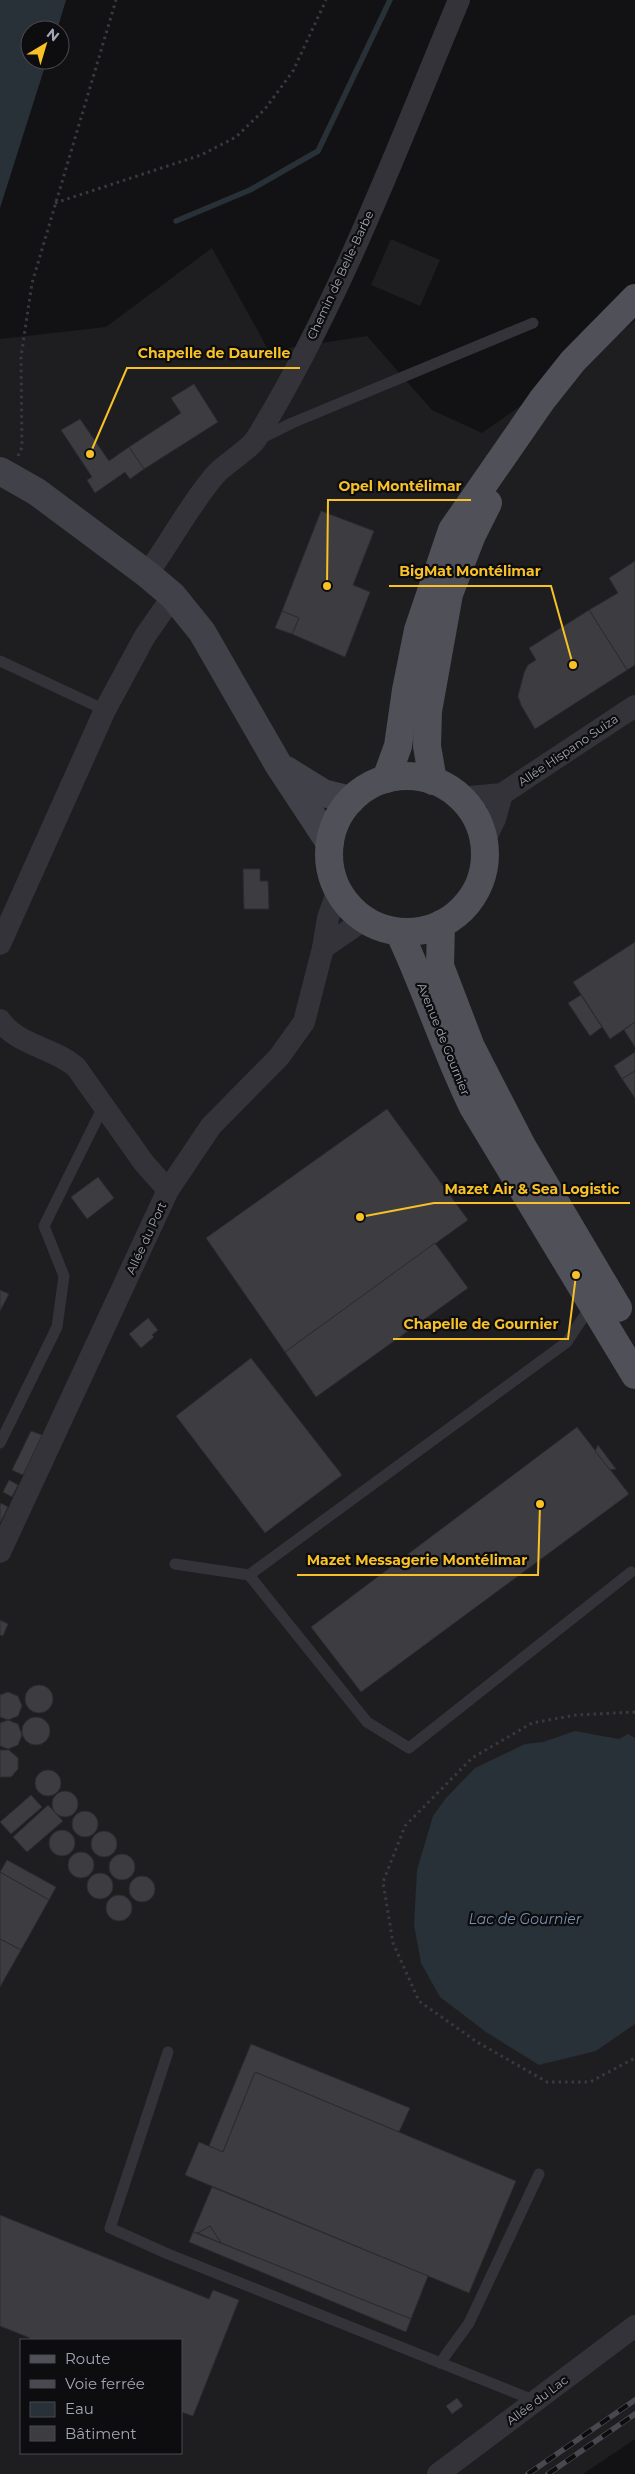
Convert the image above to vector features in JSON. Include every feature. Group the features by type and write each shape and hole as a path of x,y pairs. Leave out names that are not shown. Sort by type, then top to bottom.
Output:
{"main road":[{"path":"386,779 398,746 406,690 418,630 452,530 542,400 573,361 635,298"},
{"path":"433,781 427,746 428,711 449,594 472,535 542,400"},
{"path":"402,776 433,781 460,798 473,814 484,841 483,870 473,896 453,917 441,924 413,932 399,932 379,927 362,918 348,905 338,890 330,864 330,843 334,825 351,800 365,789 386,779 402,776"},
{"name":"Avenue de Gournier","path":"441,924 440,966 471,1047 601,1298 635,1375"},
{"name":"Avenue de Gournier","path":"399,932 415,966 459,1080 473,1107 601,1298 635,1337"}],"street":[{"name":"Chemin de Belle-Barbe","path":"147,574 215,475 229,460 254,442 328,307 459,0"},
{"path":"5,473 37,492 147,574 173,596 202,632 278,764 330,843"},
{"path":"0,942 105,710 145,636 173,596"},
{"name":"Allée Hispano Suiza","path":"460,798 502,794 635,706"},
{"path":"278,764 323,793 351,800"},
{"path":"484,841 495,819 502,794"},
{"name":"Allée du Port","path":"0,1552 168,1190 185,1162 220,1115 279,1057 304,1022 323,948 328,918 338,890"},
{"path":"323,948 355,926 362,918"},
{"path":"0,1020 8,1032 65,1058 76,1067 144,1163 168,1190"},
{"name":"Allée du Lac","path":"438,2474 635,2326"}],"lane":[{"path":"254,442 292,423 533,324"},
{"path":"0,661 105,710"},
{"path":"0,1443 56,1327 64,1276 44,1226 103,1107"},
{"path":"249,1575 567,1342 601,1298"},
{"path":"175,1564 249,1575 367,1722 409,1748 630,1572"},
{"path":"168,2052 110,2228 168,2254 536,2401"},
{"path":"440,2363 469,2323 540,2174"}],"path":[{"path":"5,473 22,447 21,357 32,283 116,0"},
{"path":"55,202 201,155 236,137 265,109 293,71 326,0"},
{"path":"635,1716 633,1712 576,1715 532,1722 472,1758 405,1826 383,1882 393,1943 419,2001 476,2042 546,2082 590,2082 635,2058"}],"shaded area":[{"path":"391,239 440,260 420,306 371,285"},
{"path":"212,248 269,351 367,336 432,410 482,433 608,344 635,320 635,2439 583,2474 0,2474 0,339 106,327"}],"water":[{"path":"0,0 66,0 60,20 20,20 20,70 44,70 0,208"},
{"name":"Lac de Gournier","path":"575,1731 619,1739 628,1734 635,1738 635,2024 596,2051 539,2065 486,2032 440,1997 421,1963 414,1925 417,1870 433,1816 446,1798 475,1768 525,1744 543,1742"}],"building":[{"path":"194,384 218,422 144,469 129,447 181,413 171,398"},
{"path":"80,419 109,461 129,447 144,469 130,479 125,472 95,493 87,480 92,477 61,430"},
{"path":"321,511 374,531 353,585 370,592 345,657 292,634 299,618 282,611"},
{"path":"635,561 635,665 627,670 589,610 618,593 609,578"},
{"path":"589,610 627,670 535,729 518,696 528,665 536,660 529,648"},
{"path":"282,611 299,618 292,634 275,628"},
{"path":"243,869 260,869 260,881 268,881 269,909 244,909"},
{"path":"635,942 635,1022 610,1039 573,982"},
{"path":"581,995 602,1027 590,1036 568,1003"},
{"path":"635,1022 635,1047 624,1030"},
{"path":"635,1052 635,1071 622,1079 614,1066"},
{"path":"635,1071 635,1098 622,1079"},
{"path":"387,1109 468,1220 285,1352 206,1238"},
{"path":"98,1177 114,1198 87,1219 71,1197"},
{"path":"435,1243 468,1288 316,1397 285,1352"},
{"path":"0,1290 9,1294 0,1311"},
{"path":"148,1318 158,1330 152,1335 154,1337 141,1348 129,1334"},
{"path":"251,1358 342,1475 265,1533 176,1416"},
{"path":"577,1427 629,1494 361,1692 311,1627"},
{"path":"31,1431 42,1435 23,1475 12,1470"},
{"path":"598,1445 616,1469 610,1470 595,1451"},
{"path":"9,1480 18,1485 12,1497 3,1492"},
{"path":"1,1503 8,1507 0,1523 0,1506"},
{"path":"0,1620 8,1624 3,1636 0,1635"},
{"path":"39,1685 49,1689 53,1699 49,1709 39,1713 29,1709 25,1699 29,1689"},
{"path":"8,1692 18,1696 22,1706 18,1716 8,1720 0,1717 0,1695"},
{"path":"36,1717 46,1721 50,1731 46,1741 36,1745 26,1741 22,1731 26,1721"},
{"path":"8,1720 18,1724 22,1735 18,1745 8,1749 0,1746 0,1723"},
{"path":"0,1750 9,1750 18,1758 18,1769 11,1777 0,1777"},
{"path":"48,1770 57,1774 61,1783 57,1792 48,1796 39,1792 35,1783 39,1774"},
{"path":"65,1791 74,1795 78,1804 74,1813 65,1817 56,1813 52,1804 56,1795"},
{"path":"31,1795 42,1807 11,1834 0,1822"},
{"path":"48,1805 63,1821 27,1852 13,1837"},
{"path":"85,1811 94,1815 98,1824 94,1833 85,1837 76,1833 72,1824 76,1815"},
{"path":"62,1830 71,1834 75,1843 71,1852 62,1856 53,1852 49,1843 53,1834"},
{"path":"104,1831 113,1835 117,1844 113,1853 104,1857 95,1853 91,1844 95,1835"},
{"path":"81,1852 90,1856 94,1865 90,1874 81,1878 72,1874 68,1865 72,1856"},
{"path":"122,1854 131,1858 135,1867 131,1876 122,1880 113,1876 109,1867 113,1858"},
{"path":"7,1860 56,1887 49,1900 0,1872"},
{"path":"0,1872 49,1900 21,1950 0,1939"},
{"path":"100,1873 109,1877 113,1886 109,1895 100,1899 91,1895 87,1886 91,1877"},
{"path":"142,1876 151,1880 155,1889 151,1898 142,1902 133,1898 129,1889 133,1880"},
{"path":"119,1895 128,1899 132,1908 128,1917 119,1921 110,1917 106,1908 110,1899"},
{"path":"0,1939 21,1950 0,1987"},
{"path":"251,2044 410,2108 399,2132 255,2072 223,2152 209,2146"},
{"path":"255,2072 516,2181 469,2293 185,2175 199,2142 223,2152"},
{"path":"212,2187 428,2276 411,2319 221,2243 210,2226 198,2233 193,2232"},
{"path":"0,2215 209,2299 213,2290 239,2300 193,2416 182,2412 182,2339 30,2339 0,2326"},
{"path":"210,2226 221,2243 198,2233"},
{"path":"193,2232 411,2319 406,2332 189,2242"},
{"path":"457,2398 463,2406 452,2414 446,2406"}],"waterway":[{"path":"176,221 250,190 318,151 390,0"}],"railway":[{"path":"528,2474 635,2400"},
{"path":"548,2474 635,2414"}],"place":[{"name":"Chapelle de Daurelle","path":"90,454"},
{"name":"Opel Montélimar","path":"327,586"},
{"name":"BigMat Montélimar","path":"573,665"},
{"name":"Mazet Air & Sea Logistic","path":"360,1217"},
{"name":"Chapelle de Gournier","path":"576,1275"},
{"name":"Mazet Messagerie Montélimar","path":"540,1504"}]}
